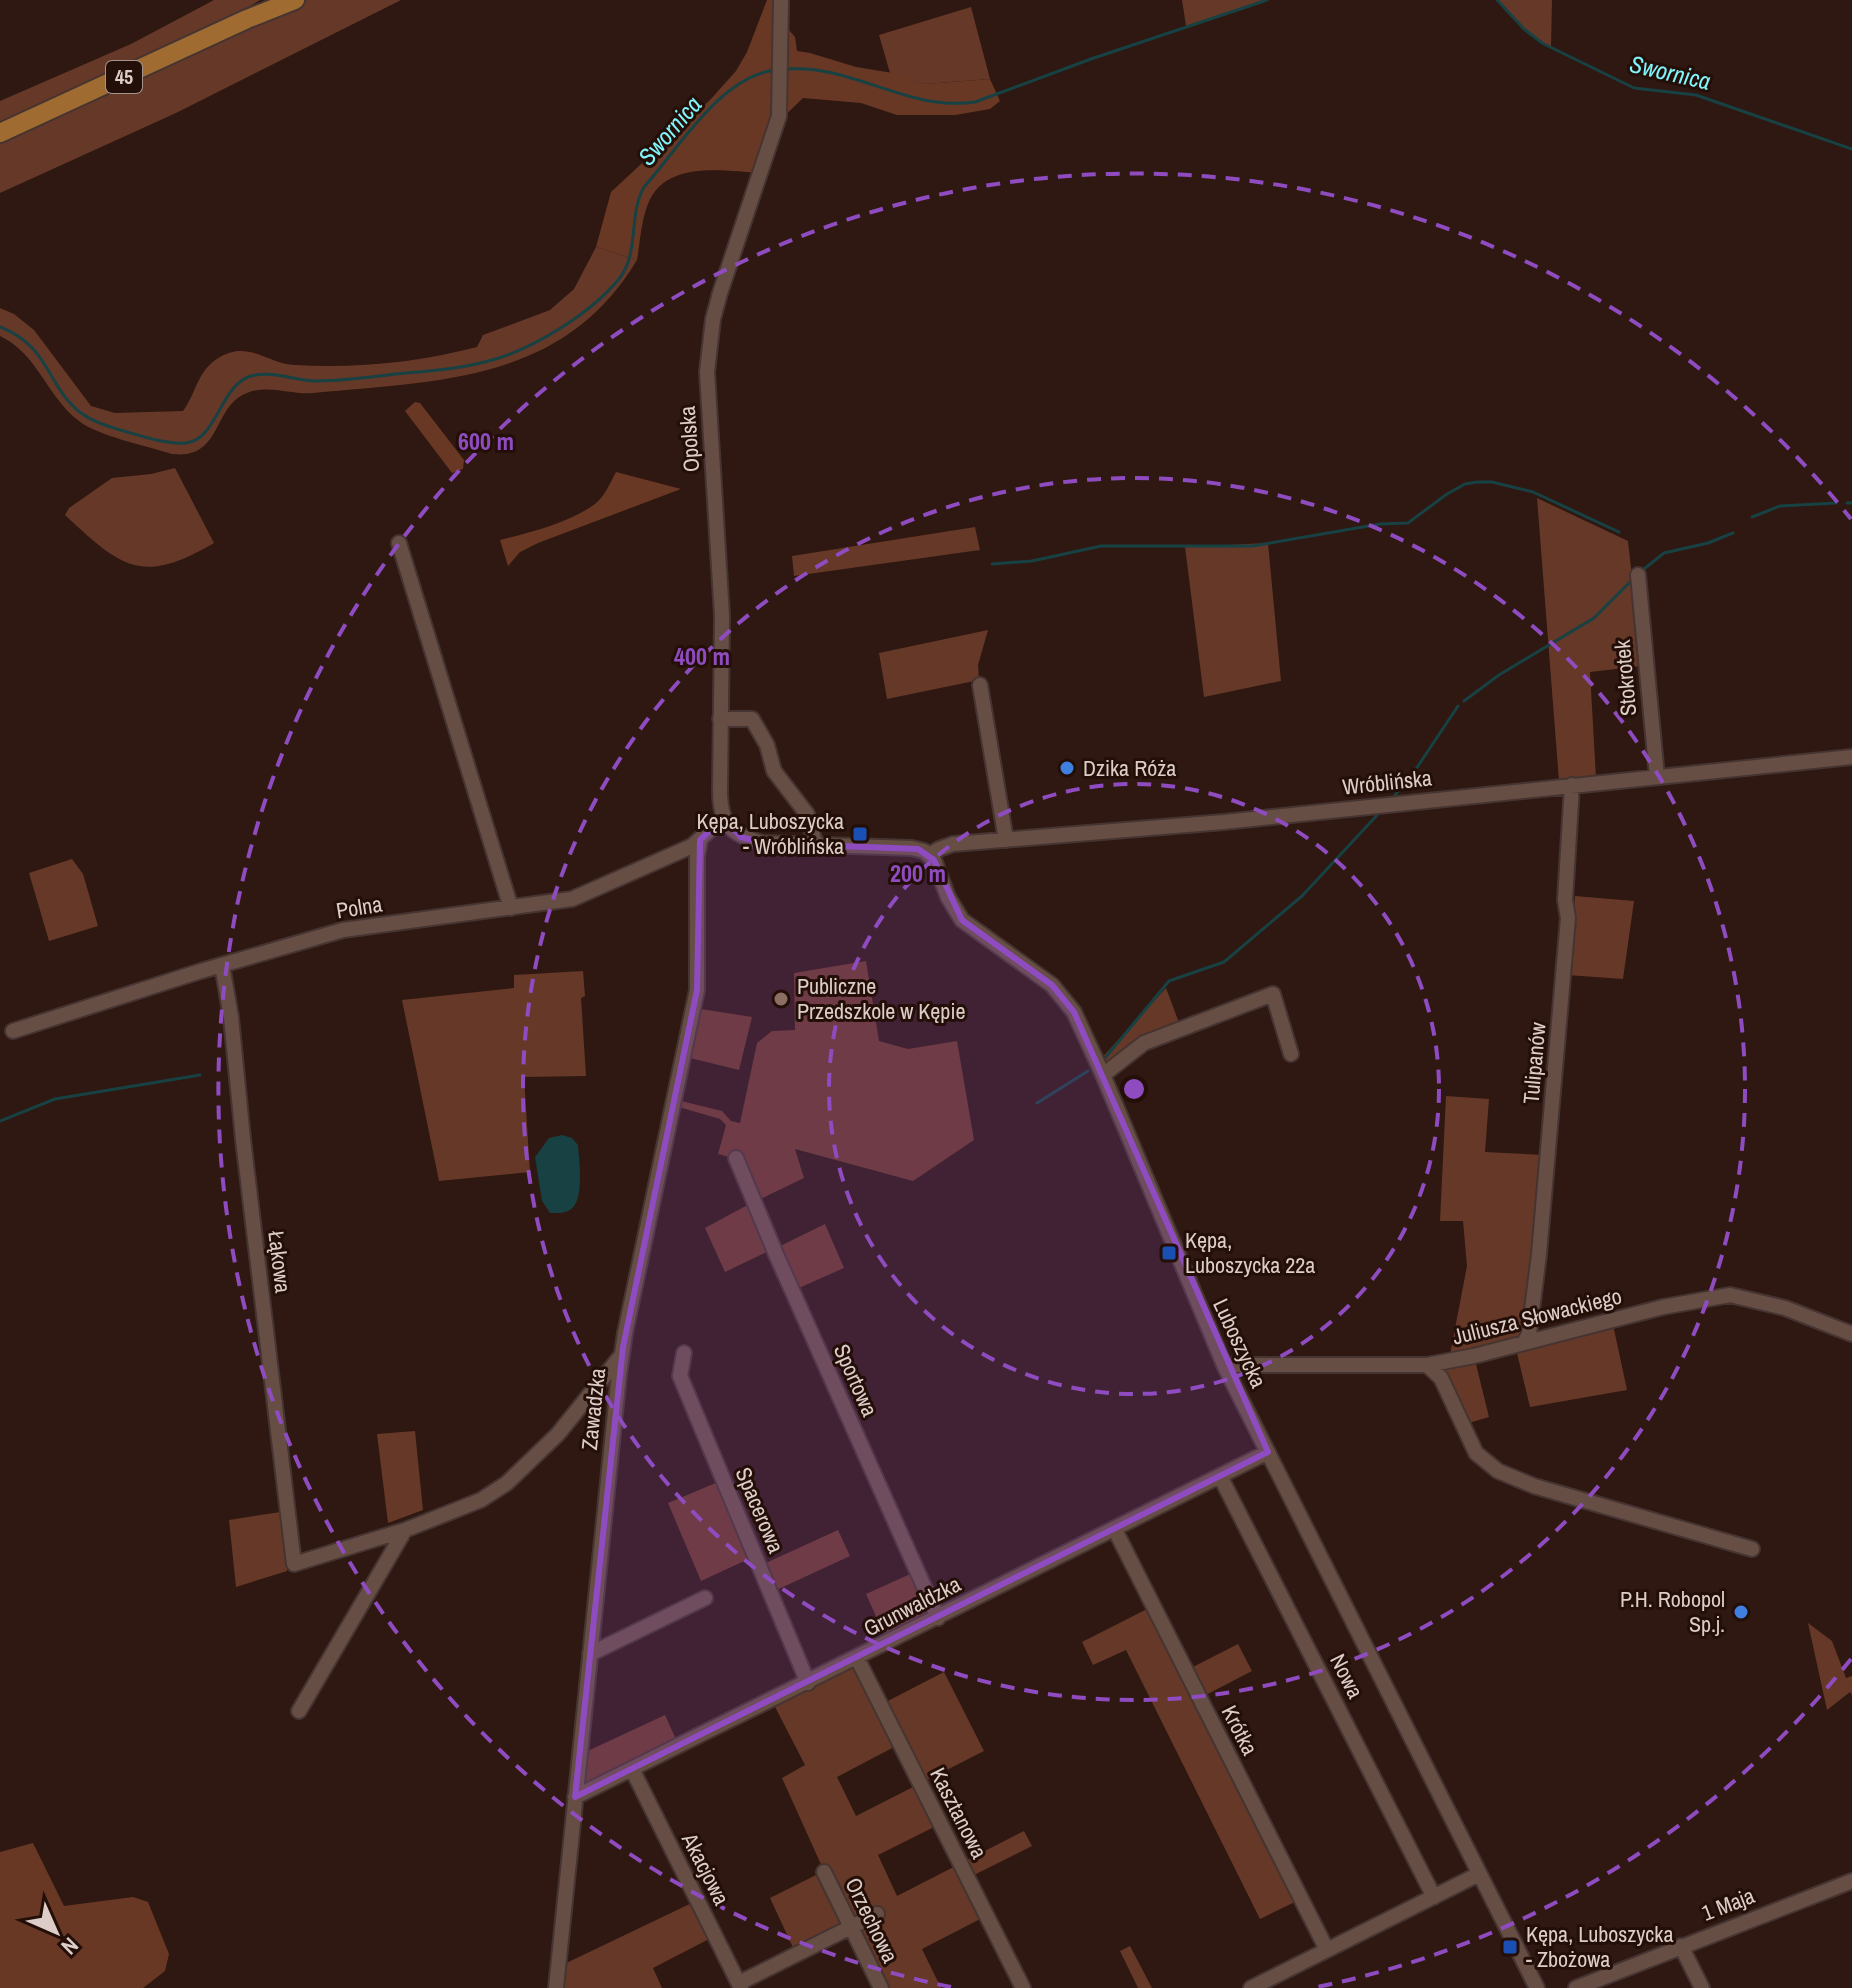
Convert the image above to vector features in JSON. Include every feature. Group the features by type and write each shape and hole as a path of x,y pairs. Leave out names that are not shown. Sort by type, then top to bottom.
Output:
{"main road":[{"name":"45","path":"247,19 276,0"},
{"name":"45","path":"0,133 247,19 295,0"}],"street":[{"name":"Opolska","path":"723,818 720,800 722,616 708,402 709,352 720,293 777,123 781,85 781,0"},
{"path":"399,543 511,908"},
{"name":"Stokrotek","path":"1638,575 1657,777"},
{"path":"980,685 1006,840"},
{"path":"720,719 752,719 760,729 774,771 807,814 816,846"},
{"name":"Wróblińska","path":"929,855 953,844 1224,822 1852,757"},
{"name":"Tulipanów","path":"1524,1343 1529,1334 1541,1239 1568,918 1565,900 1572,785"},
{"path":"723,818 731,830 754,841 775,845 912,848 929,855"},
{"name":"Polna","path":"13,1031 343,930 572,899 692,846 723,818"},
{"name":"Zawadzka","path":"556,1988 621,1354 697,990 697,856 704,836"},
{"name":"Luboszycka","path":"929,855 962,920 1041,976 1061,994 1084,1030 1225,1367 1537,1988"},
{"name":"Łąkowa","path":"222,965 231,1017 294,1564 405,1530"},
{"path":"1103,1075 1144,1043 1273,994 1291,1054"},
{"name":"Sportowa","path":"736,1158 773,1249 938,1618"},
{"name":"Juliusza Słowackiego","path":"1225,1367 1247,1364 1427,1365 1474,1356 1663,1307 1730,1295 1785,1308 1852,1334"},
{"name":"Spacerowa","path":"684,1353 680,1376 808,1683"},
{"path":"299,1711 405,1530 481,1500 507,1483 558,1434 621,1354"},
{"path":"1427,1365 1441,1378 1471,1446 1482,1460 1498,1471 1534,1486 1752,1549"},
{"name":"Grunwaldzka","path":"575,1797 1268,1452"},
{"name":"Nowa","path":"1220,1476 1434,1897"},
{"name":"Krótka","path":"1115,1530 1327,1950"},
{"path":"590,1654 705,1598"},
{"name":"Kasztanowa","path":"857,1658 1023,1988"},
{"name":"Akacjowa","path":"632,1769 740,1985"},
{"name":"Orzechowa","path":"824,1872 881,1988"},
{"path":"1251,1988 1479,1874"},
{"name":"1 Maja","path":"1576,1988 1852,1881"},
{"path":"740,1985 877,1914"},
{"path":"1681,1946 1702,1988"}],"highlighted area":[{"path":"723,818 741,837 763,843 918,849 934,860 962,920 1052,985 1074,1012 1268,1452 575,1797 623,1347 697,990 700,840"}],"shaded area":[{"path":"214,0 260,0 180,50 306,0 401,0 176,113 0,193 0,101 131,44"},
{"path":"767,0 781,0 781,21 795,37 797,51 856,67 893,73 925,84 990,79 1000,101 990,109 955,115 897,115 861,103 803,98 777,123 761,173 697,171 667,180 656,190 648,204 637,260 596,247 611,192 710,100 736,71 747,52"},
{"path":"1182,0 1267,0 1186,26"},
{"path":"1497,0 1552,0 1551,48 1524,29"},
{"path":"971,7 990,79 925,84 890,73 879,35"},
{"path":"596,247 637,260 607,300 573,331 536,353 495,368 407,384 313,393 255,390 236,400 209,441 188,454 172,454 110,436 79,421 58,400 24,354 0,336 0,308 14,314 34,330 91,406 115,413 183,411 206,368 230,352 249,352 285,364 341,366 433,357 477,347 483,335 550,310 574,289"},
{"path":"415,402 420,403 464,460 463,469 452,473 405,411"},
{"path":"175,468 214,543 189,556 150,567 133,565 102,547 65,515 69,508 112,478"},
{"path":"616,472 681,489 538,543 520,552 508,566 500,540 549,526 585,510 602,497"},
{"path":"1537,498 1628,541 1642,666 1590,672 1596,778 1559,781"},
{"path":"975,527 980,550 794,576 792,556"},
{"path":"1268,543 1281,681 1204,697 1185,547"},
{"path":"988,630 978,665 979,680 887,699 879,653"},
{"path":"72,859 83,874 98,926 49,941 29,873"},
{"path":"1575,896 1634,901 1623,979 1567,975"},
{"path":"866,961 879,1041 908,1049 957,1041 974,1140 913,1181 795,1149 804,1178 754,1202 774,1249 825,1224 844,1268 792,1291 773,1249 725,1272 705,1228 753,1202 736,1159 718,1154 726,1125 720,1119 672,1105 673,1099 722,1111 731,1121 740,1123 757,1043 772,1031 795,1030 794,973"},
{"path":"583,971 585,996 581,998 586,1076 524,1077 530,1172 439,1181 402,1000 514,988 514,975"},
{"path":"1166,988 1181,1028 1103,1075 1098,1062"},
{"path":"701,1009 752,1017 739,1070 690,1058"},
{"path":"1446,1096 1489,1099 1485,1152 1543,1155 1529,1334 1612,1320 1627,1390 1530,1407 1515,1345 1474,1356 1489,1417 1462,1425 1437,1372 1449,1360 1467,1266 1463,1221 1440,1221"},
{"path":"415,1431 423,1510 388,1523 377,1434"},
{"path":"723,1480 755,1556 701,1581 668,1503"},
{"path":"287,1511 287,1571 236,1587 229,1520"},
{"path":"838,1530 850,1556 770,1593 759,1566"},
{"path":"917,1571 938,1618 888,1643 866,1594"},
{"path":"1153,1606 1189,1669 1238,1644 1252,1671 1200,1698 1301,1899 1260,1919 1126,1650 1093,1665 1082,1642"},
{"path":"1808,1623 1832,1641 1846,1678 1852,1676 1852,1695 1850,1692 1827,1710"},
{"path":"857,1658 880,1705 944,1672 984,1751 923,1782 896,1746 837,1777 856,1816 915,1786 940,1824 878,1855 897,1896 1024,1831 1032,1846 968,1878 986,1916 922,1949 941,1988 881,1988 851,1929 796,1954 770,1898 824,1871 782,1778 805,1765 772,1701"},
{"path":"665,1715 679,1746 575,1797 579,1755"},
{"path":"33,1843 64,1906 133,1897 148,1902 169,1954 165,1971 143,1988 0,1988 0,1852"},
{"path":"698,1900 715,1936 653,1968 662,1988 556,1988 558,1967"},
{"path":"1130,1946 1152,1988 1138,1988 1120,1951"}],"water":[{"path":"562,1135 572,1138 578,1145 578,1198 570,1210 550,1213 542,1201 535,1157 549,1138"}],"waterway":[{"name":"Swornica","path":"787,69 835,73 926,100 975,102 1267,0"},
{"name":"Swornica","path":"1497,0 1542,43 1634,88 1696,95 1852,149"},
{"name":"Swornica","path":"0,327 29,345 61,391 81,413 120,430 170,443 186,443 205,433 232,390 251,376 268,374 309,381 337,380 468,366 492,360 526,347 561,328 607,292 619,279 630,257 636,209 644,187 702,116 719,100 755,75 775,70"},
{"path":"992,564 1032,561 1101,546 1253,546 1380,524 1408,523 1447,494 1465,484 1477,482 1492,482 1533,492 1619,532"},
{"path":"1752,517 1780,506 1836,503"},
{"path":"1847,503 1852,503"},
{"path":"1644,569 1664,553 1708,543 1733,533"},
{"path":"1464,701 1499,675 1594,618 1632,580"},
{"path":"1395,795 1458,706"},
{"path":"1105,1058 1169,981 1224,962 1302,896 1380,812"},
{"path":"1037,1103 1088,1071"},
{"path":"0,1121 55,1099 200,1075"}],"place":[{"name":"Dzika Róża","path":"1067,768"},
{"name":"Kępa, Luboszycka - Wróblińska","path":"860,834"},
{"name":"Publiczne Przedszkole w Kępie","path":"781,999"},
{"name":"Kępa, Luboszycka 22a","path":"1169,1253"},
{"name":"P.H. Robopol Sp.j.","path":"1741,1612"},
{"name":"Kępa, Luboszycka - Zbożowa","path":"1510,1947"}]}
